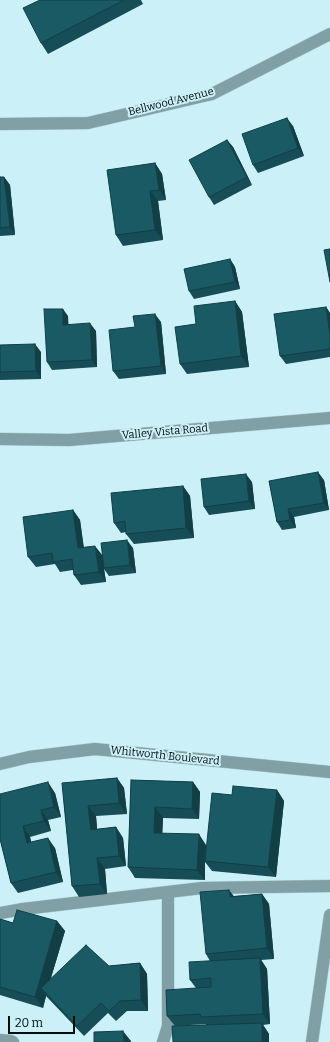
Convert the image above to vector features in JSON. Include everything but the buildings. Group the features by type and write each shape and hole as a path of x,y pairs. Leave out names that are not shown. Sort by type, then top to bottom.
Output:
{"street":[{"name":"Bellwood Avenue","path":"0,124 88,122 212,94 330,34"},
{"name":"Valley Vista Road","path":"0,439 69,440 330,418"},
{"name":"Whitworth Boulevard","path":"0,764 29,757 95,749 330,772"},
{"path":"0,913 202,888 330,886"},
{"path":"163,1042 168,1026 168,892"},
{"path":"312,1042 330,915"},
{"path":"0,1040 13,1042"}]}
